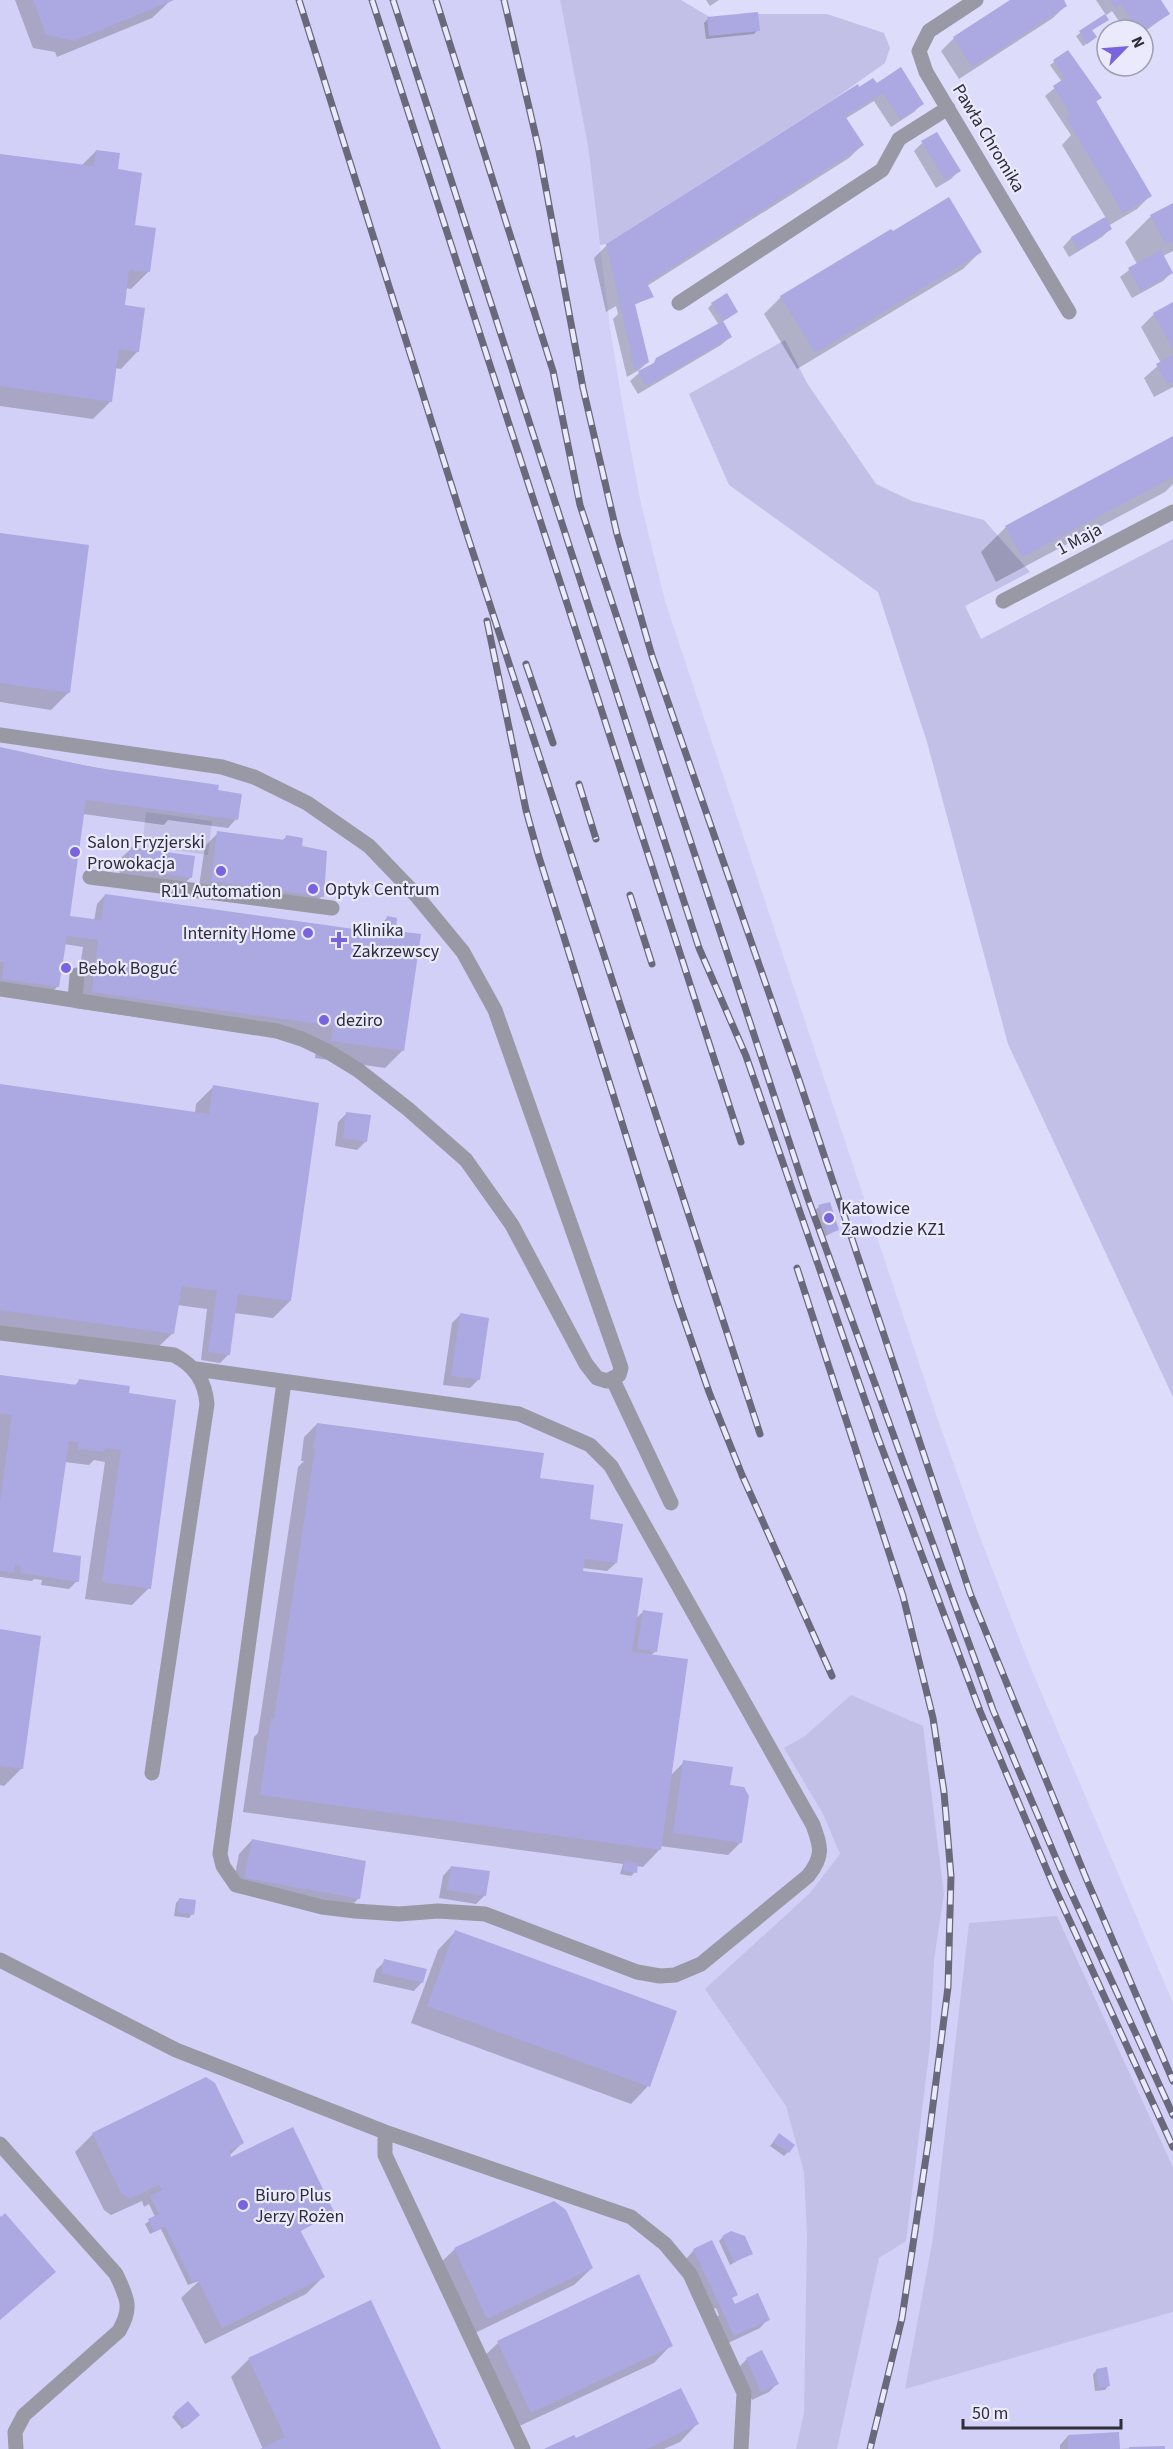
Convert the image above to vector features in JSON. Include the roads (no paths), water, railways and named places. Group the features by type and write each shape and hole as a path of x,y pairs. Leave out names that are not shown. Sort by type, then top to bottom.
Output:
{"street":[{"name":"Pawła Chromika","path":"976,0 929,31 919,51 926,72 1069,312"},
{"path":"679,303 882,170 899,139 948,108"},
{"name":"1 Maja","path":"1003,601 1173,512"},
{"path":"0,735 222,767 254,777 307,803 369,846 387,864 463,952 495,1010 618,1359 621,1368 619,1375 607,1381 597,1378 586,1364 512,1224 466,1160 408,1108 358,1070 327,1051 302,1039 277,1031 0,989"},
{"path":"90,877 332,908"},
{"path":"75,1000 77,975"},
{"path":"0,1334 174,1355 196,1369 519,1414 578,1439 602,1456 611,1466 813,1825 820,1843 820,1857 808,1876 701,1964 675,1975 660,1976 637,1972 485,1914 438,1911 399,1914 355,1911 322,1907 236,1886 223,1866 221,1844 284,1382"},
{"path":"152,1773 207,1404 204,1387 196,1369"},
{"path":"613,1380 671,1503"},
{"path":"0,1960 176,2049 385,2132 631,2217 665,2244 690,2274 744,2393 741,2449"},
{"path":"385,2132 385,2155 523,2449"},
{"path":"0,2144 116,2274 127,2298 127,2317 119,2331 8,2431 16,2449"}],"railway":[{"path":"299,0 463,522 760,1434"},
{"path":"372,0 741,1142"},
{"path":"393,0 699,948 746,1056 877,1435 980,1711 1052,1882 1173,2147"},
{"path":"436,0 553,371 580,505 807,1196 993,1710 1064,1877 1173,2115"},
{"path":"504,0 538,146 583,388 617,534 652,656 798,1077 970,1593 1086,1878 1173,2081"},
{"path":"487,621 526,810 539,857 677,1299 709,1392 742,1475 832,1676"},
{"path":"526,664 553,743"},
{"path":"579,784 596,839"},
{"path":"630,895 652,964"},
{"path":"797,1268 903,1596 933,1718 944,1792 951,1876 948,1987 928,2144 902,2318 870,2449"}],"place":[{"name":"Salon Fryzjerski Prowokacja","path":"75,852"},
{"name":"R11 Automation","path":"221,871"},
{"name":"Optyk Centrum","path":"313,889"},
{"name":"Internity Home","path":"308,933"},
{"name":"Klinika Zakrzewscy","path":"339,940"},
{"name":"Bebok Boguć","path":"66,968"},
{"name":"deziro","path":"324,1020"},
{"name":"Katowice Zawodzie KZ1","path":"829,1218"},
{"name":"Biuro Plus Jerzy Rożen","path":"243,2205"}]}
